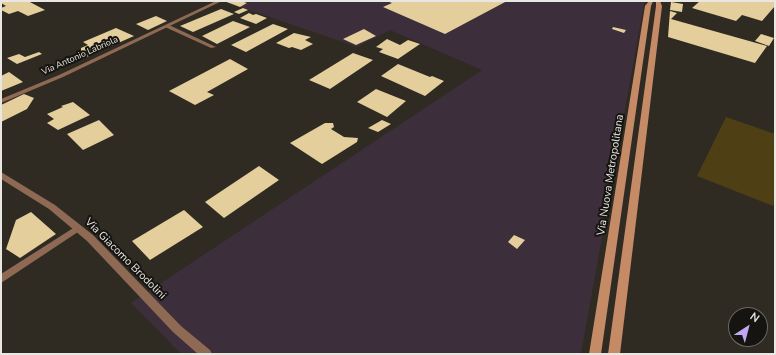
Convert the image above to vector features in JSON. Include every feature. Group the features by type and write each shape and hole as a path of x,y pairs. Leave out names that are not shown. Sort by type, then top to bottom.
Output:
{"street":[{"name":"Via Antonio Labriola","path":"1,101 61,76 220,1"},
{"name":"Via Nuova Metropolitana","path":"595,354 648,6 651,1"},
{"path":"614,354 659,6 658,1"},
{"path":"166,26 213,47"},
{"name":"Via Giacomo Brodolini","path":"1,175 52,207 90,238 177,329 206,354"},
{"path":"1,280 78,228"}],"shaded area":[{"path":"646,1 644,4 581,354 181,354 131,303 482,70 390,30 357,47 226,2"},
{"path":"726,117 775,134 775,200 773,206 697,176"}],"building":[{"path":"1,1 28,1 45,10 28,16 18,11 9,14 1,10 1,8 6,6 1,3"},
{"path":"224,1 241,1 247,3 240,7"},
{"path":"387,1 507,1 445,34 383,7 392,3"},
{"path":"700,1 775,1 775,6 762,21 742,15 736,21 692,8"},
{"path":"671,2 683,4 682,12 670,10"},
{"path":"243,8 248,10 239,14 234,12"},
{"path":"221,9 234,14 193,32 180,26"},
{"path":"670,11 677,13 671,19 767,46 755,63 668,37"},
{"path":"249,13 267,18 256,24 240,18"},
{"path":"156,16 167,21 148,30 136,24"},
{"path":"233,21 250,27 217,44 202,36"},
{"path":"273,24 288,29 246,52 231,45"},
{"path":"613,27 626,30 624,33 612,29"},
{"path":"116,28 134,36 82,59 74,55 81,52 81,48 88,45 83,42"},
{"path":"364,29 376,36 356,45 343,39"},
{"path":"294,33 311,37 305,40 313,44 301,50 292,47 289,48 276,43"},
{"path":"761,34 774,38 769,46 755,41"},
{"path":"387,39 400,45 408,40 420,44 398,59 379,52 383,49 376,47"},
{"path":"39,52 42,54 17,64 7,58 19,54 25,57"},
{"path":"353,53 373,60 330,89 309,80"},
{"path":"230,59 248,69 207,92 214,95 195,105 169,91"},
{"path":"398,64 444,81 425,96 381,76"},
{"path":"9,72 23,82 1,91 1,76"},
{"path":"376,89 406,101 387,117 357,102"},
{"path":"24,94 34,98 27,109 1,122 1,105"},
{"path":"73,102 90,115 58,130 47,123 54,119 47,114 63,107 61,106"},
{"path":"99,120 114,135 83,150 67,134"},
{"path":"382,120 391,124 378,132 368,128"},
{"path":"325,123 333,123 334,127 331,129 344,137 358,138 357,142 322,164 290,143"},
{"path":"259,166 279,180 224,218 205,202"},
{"path":"184,210 203,227 150,260 132,241"},
{"path":"31,212 56,234 20,258 6,249 16,220"},
{"path":"514,235 525,240 517,249 508,242"}]}
